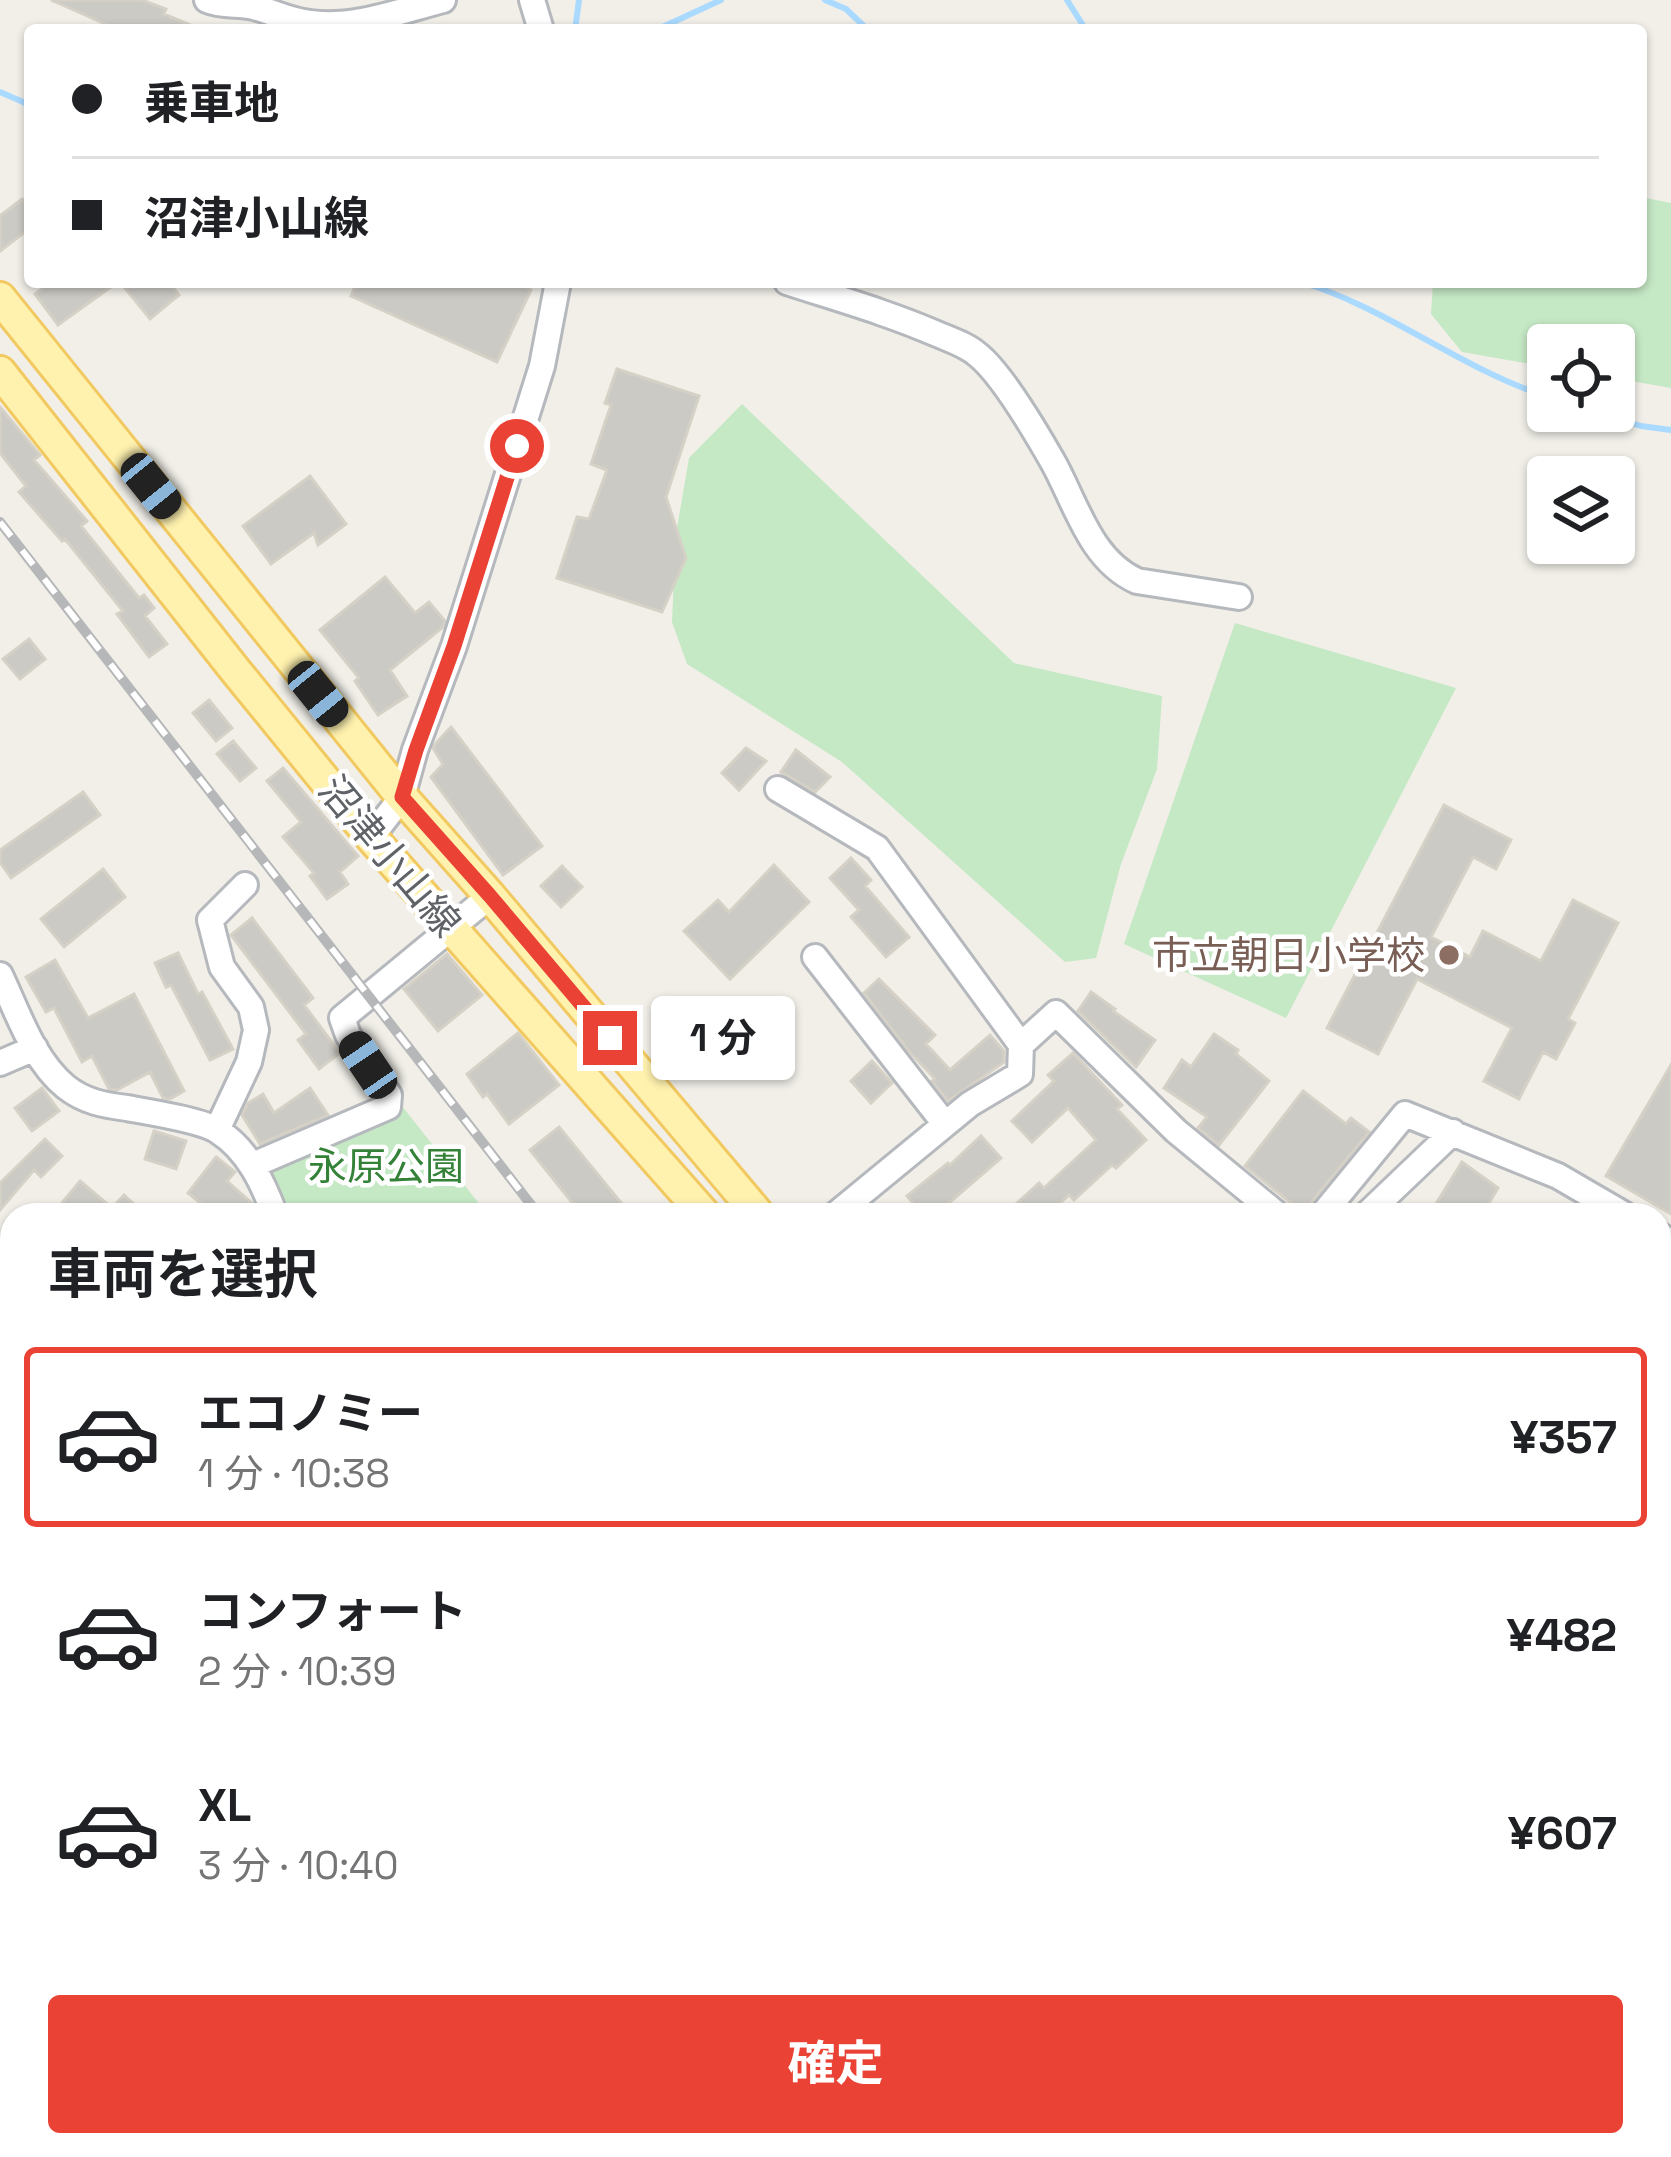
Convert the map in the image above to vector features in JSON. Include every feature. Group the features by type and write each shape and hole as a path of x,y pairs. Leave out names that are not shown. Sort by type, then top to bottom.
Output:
{"main road":[{"name":"沼津小山線","path":"0,298 402,797 749,1203"},
{"name":"沼津小山線","path":"0,373 371,837 694,1203"}],"street":[{"path":"207,0 322,24"},
{"path":"346,24 443,0"},
{"path":"371,837 402,797 454,646 542,366 557,288"},
{"path":"808,288 882,310 980,356 1053,462 1095,543 1124,575 1239,597"},
{"path":"778,789 877,848 1021,1045 1019,1074 970,1104 850,1203"},
{"path":"217,1130 249,1062 256,1030 251,1007 222,968 210,920 245,885"},
{"path":"253,1165 388,1107 388,1095 342,1018 490,896"},
{"path":"815,956 945,1124"},
{"path":"0,975 35,1048 66,1087 90,1102 217,1130 253,1165 270,1203"},
{"path":"1021,1045 1056,1013 1176,1131 1263,1203"},
{"path":"0,1063 35,1048"},
{"path":"1332,1203 1406,1114 1558,1176 1604,1203"},
{"path":"1379,1203 1454,1132"}],"green space":[{"path":"1647,198 1671,203 1671,388 1635,382 1635,324 1527,324 1527,363 1462,352 1431,314 1433,288 1647,288"},
{"path":"742,404 1014,663 1162,696 1157,769 1121,864 1096,958 1065,962 842,762 687,664 672,622 676,534 689,458"},
{"path":"1235,623 1456,688 1286,1018 1124,944"},
{"name":"永原公園","path":"402,1106 479,1203 275,1203 259,1169"}],"building":[{"path":"51,0 142,0 188,24 105,24"},
{"path":"24,202 24,233 0,251 0,216"},
{"path":"44,288 110,288 58,325 35,294"},
{"path":"125,288 174,288 179,295 150,319"},
{"path":"354,288 531,290 497,362 351,296"},
{"path":"617,369 699,396 666,497 686,558 662,612 557,578 577,517 589,519 607,470 591,464 611,405 605,403"},
{"path":"0,407 40,455 34,460 87,521 81,526 139,598 144,595 154,608 145,616 167,644 149,657 117,614 123,611 65,539 19,492 26,486 0,453"},
{"path":"310,476 346,524 318,545 314,533 271,564 243,526"},
{"path":"385,577 415,613 429,602 445,621 390,670 407,696 378,715 355,681 359,678 320,630"},
{"path":"29,639 45,659 20,679 3,659"},
{"path":"209,700 232,728 216,741 193,713"},
{"path":"451,727 542,846 503,875 431,777 443,764 433,748"},
{"path":"233,741 256,768 240,781 217,754"},
{"path":"746,748 766,761 739,790 722,773"},
{"path":"796,750 830,777 815,792 781,772"},
{"path":"283,768 358,856 340,872 348,884 327,899 310,876 314,873 283,837 301,822 267,781"},
{"path":"83,792 100,815 11,878 0,862 0,850"},
{"path":"1444,805 1511,840 1496,869 1473,857 1431,937 1470,957 1483,931 1541,961 1573,900 1618,923 1568,1019 1575,1023 1556,1059 1543,1052 1519,1099 1484,1081 1512,1028 1417,979 1378,1054 1327,1028"},
{"path":"851,858 871,880 865,886 909,937 886,957 851,917 859,910 830,878"},
{"path":"774,865 809,902 730,979 684,931 718,900 729,912"},
{"path":"562,866 582,887 561,907 541,886"},
{"path":"103,869 125,897 64,947 41,919"},
{"path":"252,918 313,998 304,1005 340,1053 319,1069 298,1040 306,1034 231,935"},
{"path":"178,953 233,1049 210,1060 155,963"},
{"path":"447,954 482,995 438,1031 404,989"},
{"path":"55,960 88,1018 134,994 184,1091 163,1098 150,1072 117,1090 109,1089 92,1056 82,1062 54,1008 46,1012 26,977"},
{"path":"879,979 935,1035 926,1044 950,1070 990,1035 1004,1051 1004,1062 948,1101 864,993"},
{"path":"1091,992 1155,1040 1136,1067 1078,1011"},
{"path":"518,1033 559,1085 509,1124 467,1074"},
{"path":"1214,1034 1269,1081 1219,1145 1198,1128 1207,1117 1164,1088 1182,1060 1191,1067"},
{"path":"1073,1053 1122,1105 1117,1109 1146,1140 1074,1200 1069,1195 1060,1203 1017,1203 1039,1183 1044,1188 1096,1140 1068,1108 1032,1142 1012,1121 1054,1081 1048,1075"},
{"path":"872,1061 892,1083 871,1103 851,1081"},
{"path":"1671,1065 1671,1203 1652,1203 1606,1176"},
{"path":"42,1088 59,1111 32,1131 15,1108"},
{"path":"310,1088 328,1115 260,1144 242,1115 248,1103 263,1094 274,1113"},
{"path":"1303,1091 1346,1124 1351,1118 1369,1132 1311,1203 1291,1203 1245,1166"},
{"path":"559,1127 621,1203 572,1203 530,1150"},
{"path":"154,1131 186,1141 176,1169 145,1159"},
{"path":"981,1136 1001,1158 949,1203 913,1203 907,1196"},
{"path":"45,1139 62,1156 41,1177 34,1170 6,1203 0,1203 0,1183"},
{"path":"216,1157 235,1172 227,1181 252,1203 200,1203 188,1193"},
{"path":"1462,1162 1498,1188 1489,1203 1436,1203"},
{"path":"80,1181 106,1203 62,1203"}],"waterway":[{"path":"576,24 579,0"},
{"path":"669,24 721,0"},
{"path":"825,0 846,9 862,24"},
{"path":"1067,0 1082,24"},
{"path":"0,92 24,102"},
{"path":"1318,288 1527,389"},
{"path":"1635,424 1671,430"}],"railway":[{"path":"0,522 530,1203"}],"place":[{"name":"市立朝日小学校","path":"1449,955"}],"route":[{"path":"517,446 402,797 610,1038"}]}
